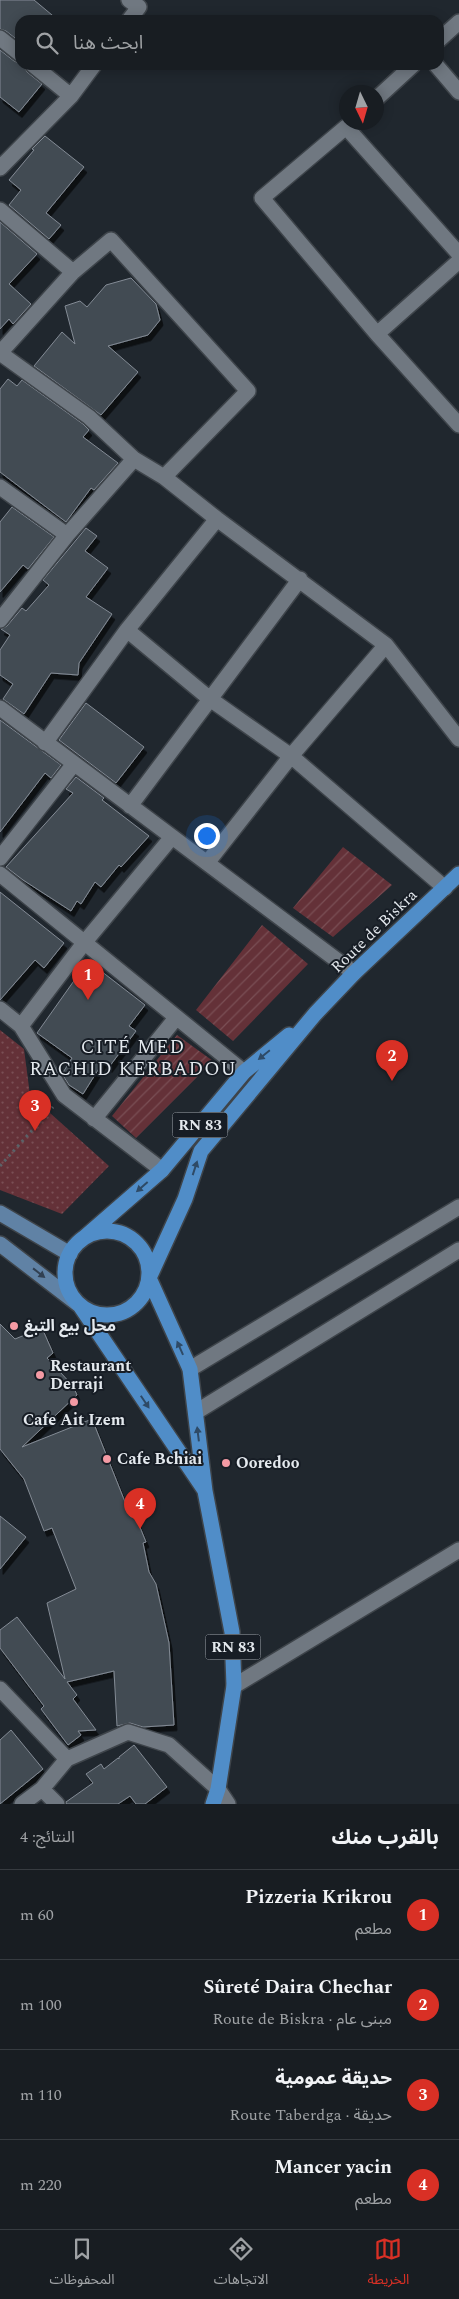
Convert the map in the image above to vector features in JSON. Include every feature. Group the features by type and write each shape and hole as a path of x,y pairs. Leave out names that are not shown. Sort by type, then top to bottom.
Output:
{"main road":[{"name":"Route de Biskra","path":"316,1014 354,973 459,874"},
{"name":"RN 83","path":"85,1237 162,1170 244,1072 316,1014"},
{"name":"RN 83","path":"214,1804 234,1686 232,1632 205,1490 190,1370 149,1278 185,1199 201,1151 316,1014"},
{"path":"0,1213 70,1254"},
{"path":"0,1244 78,1304 89,1312 102,1315 122,1312 138,1302 146,1291 149,1278 148,1264 144,1252 130,1238 111,1232 98,1232 85,1237 70,1254 66,1264 66,1280 72,1296 78,1304"},
{"name":"RN 83","path":"78,1304 205,1490"}],"street":[{"path":"130,0 139,7 133,15"},
{"path":"444,36 459,22"},
{"path":"0,38 15,50"},
{"path":"39,70 71,96"},
{"path":"0,168 71,96 90,70"},
{"path":"384,92 408,70"},
{"path":"440,70 459,92"},
{"path":"342,130 262,198 377,334 459,425"},
{"path":"352,130 459,254"},
{"path":"0,210 73,272"},
{"path":"164,477 248,391 111,240 73,272 0,353 90,417 134,458 164,477 217,519 386,644 459,739"},
{"path":"377,334 459,261"},
{"path":"2,611 134,458"},
{"path":"0,487 66,535"},
{"path":"45,743 127,630 217,519"},
{"path":"130,806 300,579"},
{"path":"127,630 210,699 291,756 445,888"},
{"path":"207,863 291,756 386,644"},
{"path":"0,708 73,765 354,973"},
{"path":"0,858 73,765"},
{"path":"21,1026 84,943 172,837"},
{"path":"0,874 244,1072"},
{"path":"0,1010 21,1026 64,1095 162,1170"},
{"path":"94,1119 176,1018"},
{"path":"190,1370 459,1207"},
{"path":"196,1412 459,1250"},
{"path":"234,1686 459,1550"},
{"path":"0,1689 67,1758"},
{"path":"22,1804 42,1789 67,1758 128,1732 170,1745 218,1788 228,1804"},
{"path":"42,1789 57,1804"}],"path":[{"path":"0,1166 64,1095"}],"shaded area":[{"path":"343,847 392,885 333,937 293,908"},
{"path":"262,925 308,964 233,1041 196,1010"},
{"path":"0,1030 24,1049 30,1095 109,1166 62,1214 0,1190"},
{"path":"177,1035 213,1061 136,1138 112,1116"}],"building":[{"path":"0,0 34,0 52,15 15,15 15,38 0,29"},
{"path":"0,50 15,61 15,70 26,70 42,84 19,112 0,97"},
{"path":"45,136 84,167 46,213 61,225 49,239 9,205 21,190 9,180 34,150 32,149"},
{"path":"0,222 37,254 9,284 31,304 13,324 9,319 0,329"},
{"path":"131,278 156,304 160,320 148,335 108,346 138,372 101,415 34,366 62,332 75,344 65,306 80,301 87,307 106,285"},
{"path":"8,379 17,386 22,380 83,424 89,430 83,437 118,463 94,490 91,488 66,522 0,472 0,389"},
{"path":"12,507 54,537 28,569 23,565 0,592 0,522"},
{"path":"86,528 97,536 85,551 108,568 86,597 112,614 79,663 78,675 51,673 24,714 3,699 13,684 0,675 0,650 10,635 1,629 7,626 22,608 26,611 49,585 43,580"},
{"path":"86,703 144,747 116,783 59,740"},
{"path":"0,720 61,765 51,778 45,773 0,832"},
{"path":"76,777 104,798 102,800 149,836 121,867 119,865 101,887 95,882 81,904 77,901 71,911 6,867 73,793 66,789"},
{"path":"0,892 64,943 44,968 35,960 0,1000"},
{"path":"88,961 145,1005 129,1026 136,1031 109,1067 103,1062 83,1094 69,1085 62,1074 72,1058 37,1033"},
{"path":"0,1324 15,1339 42,1328 53,1353 47,1358 73,1386 77,1395 22,1447 92,1419 131,1517 135,1515 146,1542 143,1543 149,1572 156,1584 169,1643 174,1725 143,1727 130,1723 117,1726 114,1671 67,1682 77,1695 73,1699 96,1730 78,1731 81,1735 68,1745 41,1709 44,1706 0,1648 0,1630 17,1617 65,1679 47,1603 76,1589 52,1528 44,1531 24,1479 0,1449"},
{"path":"0,1516 26,1537 0,1569"},
{"path":"11,1730 43,1769 0,1804 0,1740"},
{"path":"134,1745 167,1787 145,1804 136,1804 130,1796 118,1804 66,1804 66,1802 93,1783 86,1774 101,1764 104,1769 119,1759"}],"place":[{"name":"Pizzeria Krikrou","path":"88,1000"},
{"name":"Sûreté Daira Chechar","path":"392,1081"},
{"name":"حديقة عمومية","path":"35,1131"},
{"name":"محل بيع التبغ","path":"14,1326"},
{"name":"Restaurant Derraji","path":"40,1375"},
{"name":"Cafe Ait Izem","path":"74,1402"},
{"name":"Cafe Bchiai","path":"107,1459"},
{"name":"Ooredoo","path":"226,1463"},
{"name":"Mancer yacin","path":"140,1529"}],"district":[{"name":"CITÉ MED RACHID KERBADOU","path":"133,1058"}]}
